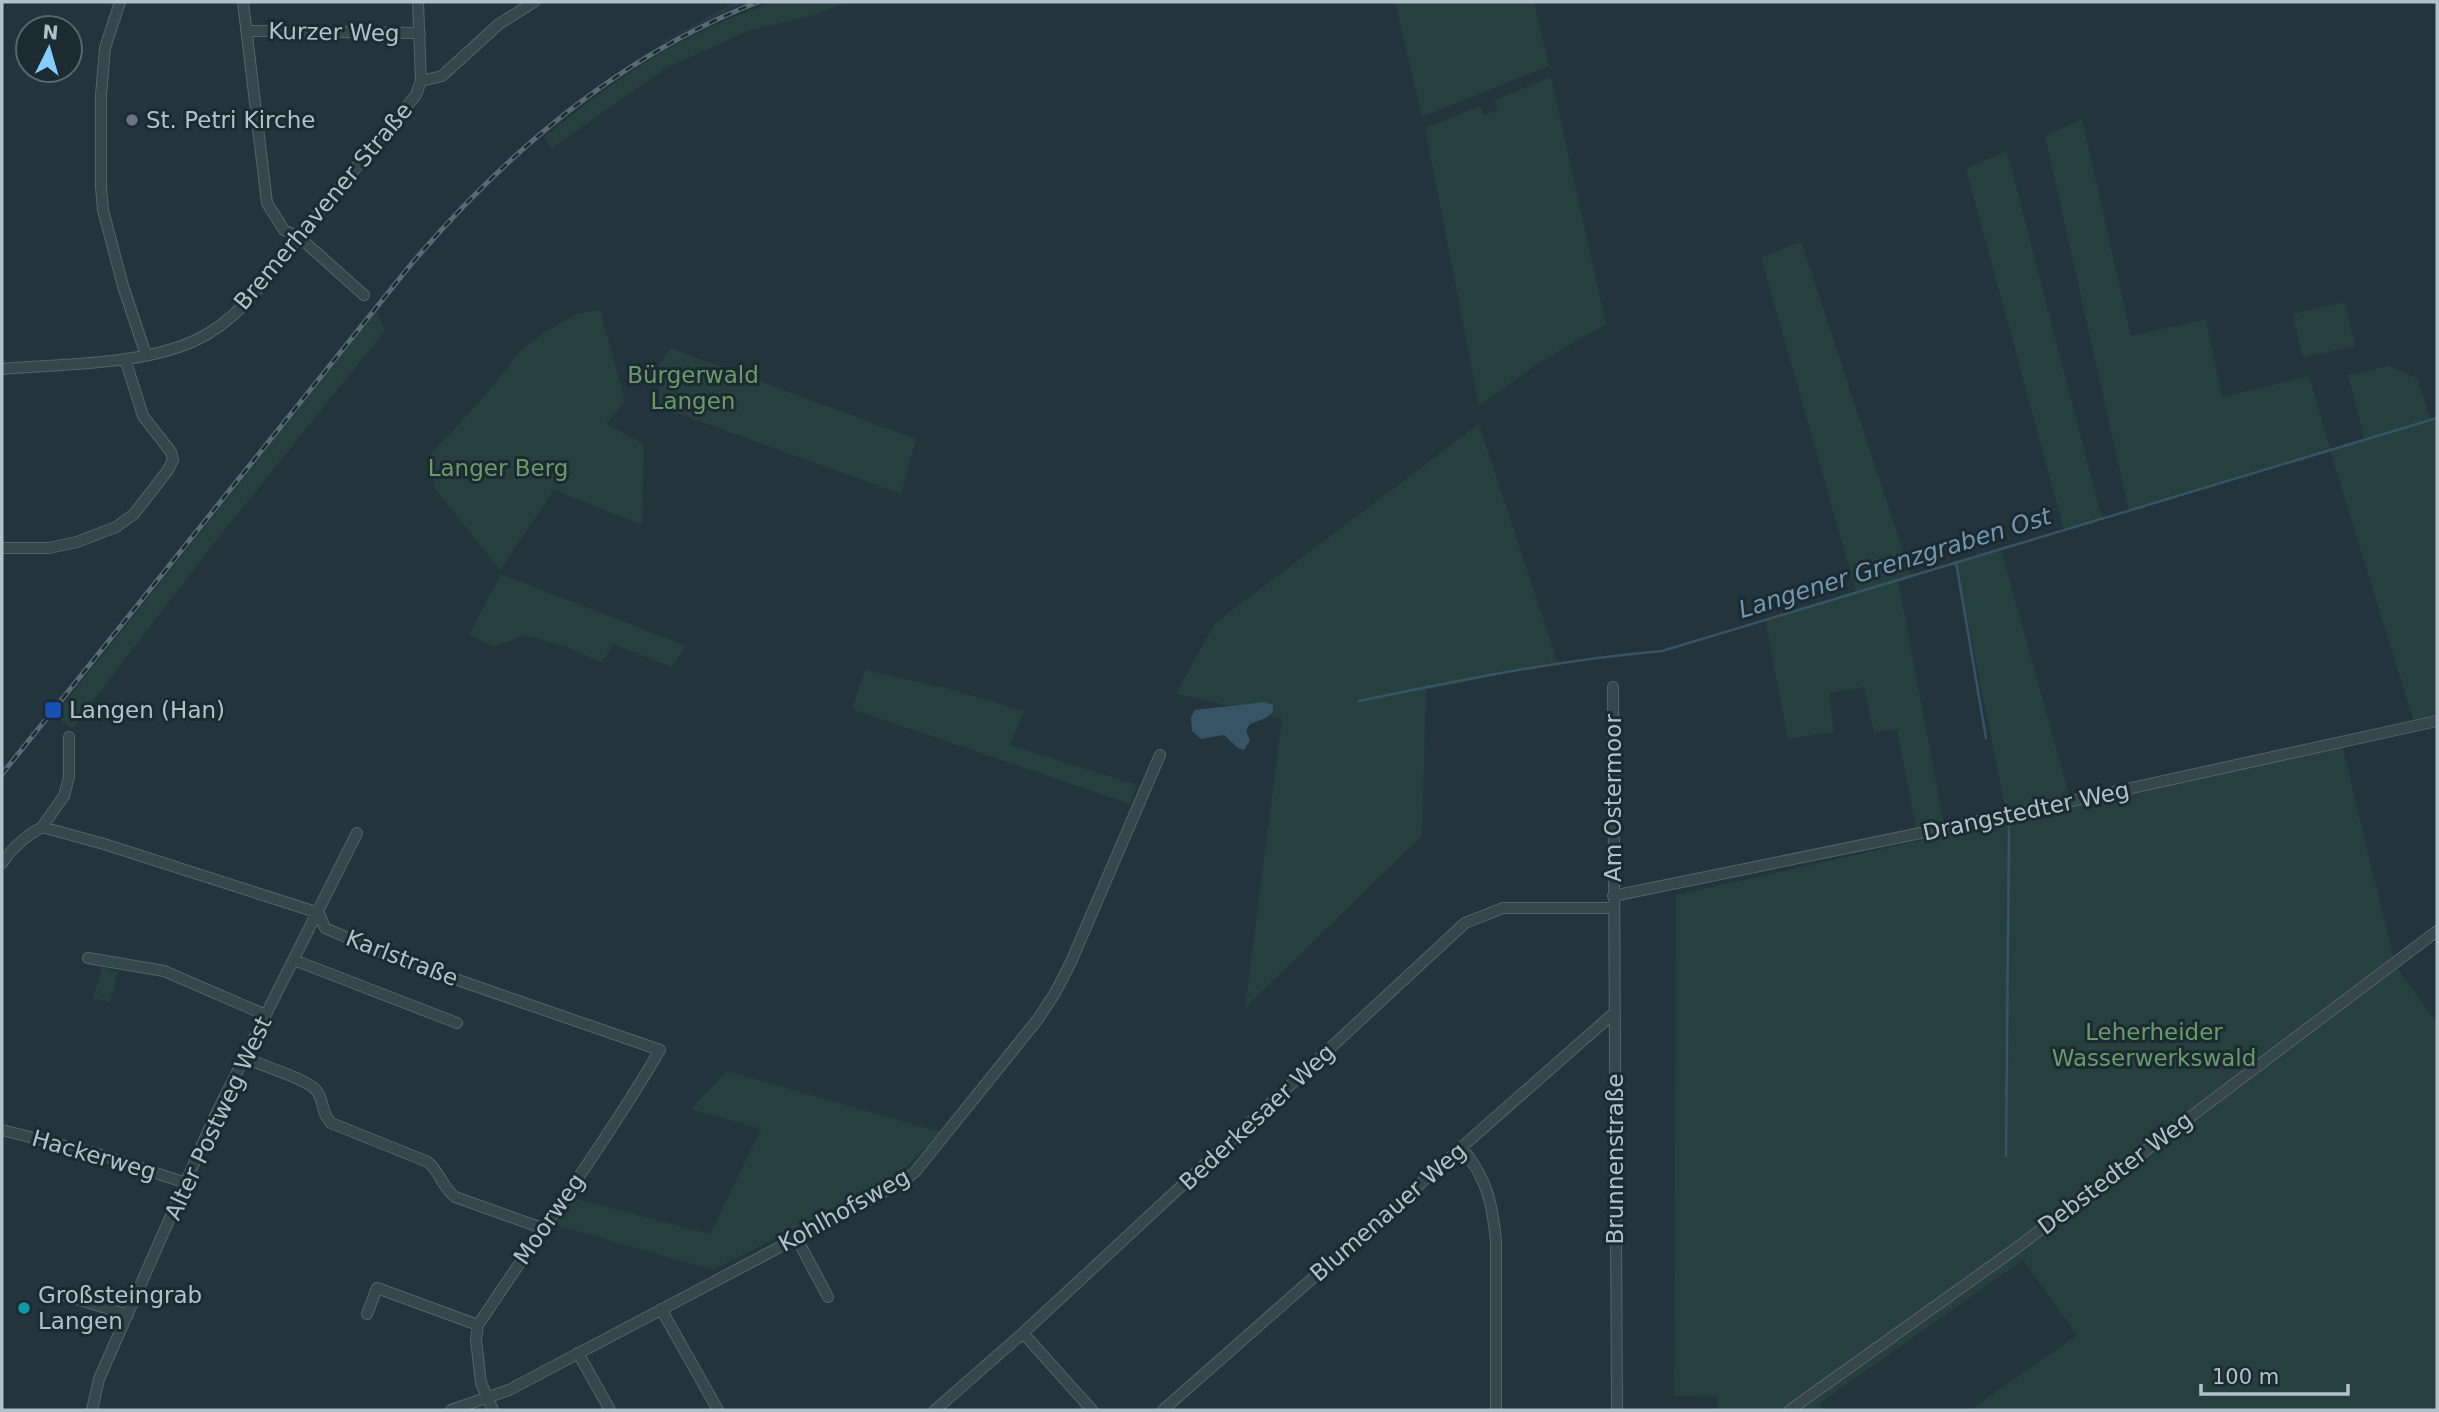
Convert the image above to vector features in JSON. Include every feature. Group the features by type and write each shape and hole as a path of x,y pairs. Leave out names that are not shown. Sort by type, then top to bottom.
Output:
{"street":[{"path":"120,2 105,48 101,95 101,187 103,210 122,286 146,355"},
{"path":"243,2 267,202 284,230 299,237 364,295"},
{"path":"418,2 421,81"},
{"name":"Bremerhavener Straße","path":"2,369 146,355 196,340 229,319 262,286 416,95 421,81 442,76 499,24 534,2"},
{"name":"Kurzer Weg","path":"248,31 420,33"},
{"path":"2,548 49,548 78,542 116,527 134,514 167,470 173,460 171,452 143,415 125,359"},
{"name":"Am Ostermoor","path":"1613,687 1613,908"},
{"name":"Drangstedter Weg","path":"1613,896 2004,816 2437,721"},
{"path":"2,863 11,849 42,827 64,796 69,777 69,737"},
{"name":"Kohlhofsweg","path":"451,1410 489,1398 578,1353 901,1182 915,1171 1038,1019 1055,993 1071,962 1160,755"},
{"name":"Karlstraße","path":"42,827 104,844 318,913 326,928 376,950 660,1050"},
{"name":"Alter Postweg West","path":"92,1410 99,1379 214,1118 358,832"},
{"name":"Bederkesaer Weg","path":"935,1410 1023,1333 1465,923 1503,908 1613,908"},
{"name":"Brunnenstraße","path":"1613,908 1617,1410"},
{"name":"Debstedter Weg","path":"1790,1410 2011,1252 2437,932"},
{"path":"88,958 164,971 266,1015"},
{"path":"294,960 457,1023"},
{"name":"Blumenauer Weg","path":"1163,1410 1614,1013"},
{"name":"Moorweg","path":"478,1325 623,1112 660,1050"},
{"path":"244,1058 313,1086 321,1096 324,1116 331,1123 428,1162 435,1167 446,1190 454,1197 542,1228"},
{"name":"Hackerweg","path":"2,1130 108,1157 186,1183"},
{"path":"1461,1147 1478,1167 1487,1188 1493,1214 1496,1241 1496,1410"},
{"path":"796,1237 828,1297"},
{"path":"367,1314 377,1287 478,1325 476,1340 481,1383 494,1410"},
{"path":"54,1292 128,1315"},
{"path":"661,1309 718,1410"},
{"path":"1023,1333 1092,1410"},
{"path":"578,1353 610,1410"}],"green space":[{"path":"735,2 744,2 646,51"},
{"path":"773,2 844,2 818,14 748,31 666,68 552,148 544,137 608,87 663,52 709,28"},
{"path":"1395,2 1534,2 1549,66 1422,117"},
{"path":"1551,77 1606,324 1540,362 1479,406 1425,128 1480,106 1484,115 1498,110 1495,100"},
{"path":"2082,119 2131,336 2206,319 2222,397 2309,376 2331,451 2365,440 2348,375 2389,366 2417,378 2431,420 2437,418 2437,717 2414,722 2330,451 2129,511 2045,136"},
{"path":"2007,151 2102,519 2064,530 1966,169"},
{"path":"1801,241 1911,575 1898,580 1944,824 1916,829 1897,729 1874,733 1864,687 1829,693 1834,732 1788,739 1765,619 1856,591 1761,258"},
{"path":"2345,302 2355,346 2303,358 2292,314"},
{"name":"Langer Berg","path":"600,310 625,401 606,424 644,444 642,525 554,490 500,570 436,490 430,470 432,453 487,393 521,350 546,331 577,314"},
{"path":"377,311 385,331 212,546 72,728 54,716"},
{"name":"Bürgerwald Langen","path":"670,348 916,439 901,494 660,407 658,366"},
{"path":"1479,424 1558,663 1426,690 1422,836 1245,1008 1282,719 1176,693 1215,623"},
{"path":"2001,549 2070,798 2006,812 1956,562"},
{"path":"501,574 686,646 672,667 613,644 602,663 567,647 525,635 494,647 469,634"},
{"path":"865,670 946,688 1024,711 1010,745 1137,785 1130,804 852,709"},
{"name":"Leherheider Wasserwerkswald","path":"2342,746 2396,967 2437,1023 2437,1410 1970,1410 2077,1335 2023,1260 1819,1404 1823,1410 1719,1410 1718,1397 1674,1396 1676,895"},
{"path":"102,967 118,972 110,1002 93,998"},
{"path":"727,1071 940,1132 899,1175 713,1270 556,1225 572,1198 710,1234 761,1129 690,1109"}],"water":[{"path":"1265,702 1273,705 1273,712 1250,724 1246,731 1250,740 1244,750 1224,735 1201,739 1192,731 1191,717 1195,710"}],"waterway":[{"name":"Langener Grenzgraben Ost","path":"1359,701 1547,665 1662,651 2437,418"},
{"path":"1956,562 1986,738"},
{"path":"2006,1156 2009,824"}],"railway":[{"path":"2,774 408,268 483,186 566,113 611,80 658,50 707,24 758,2"}],"place":[{"name":"St. Petri Kirche","path":"132,120"},
{"name":"Langen (Han)","path":"53,710"},
{"name":"Großsteingrab Langen","path":"24,1308"}]}
